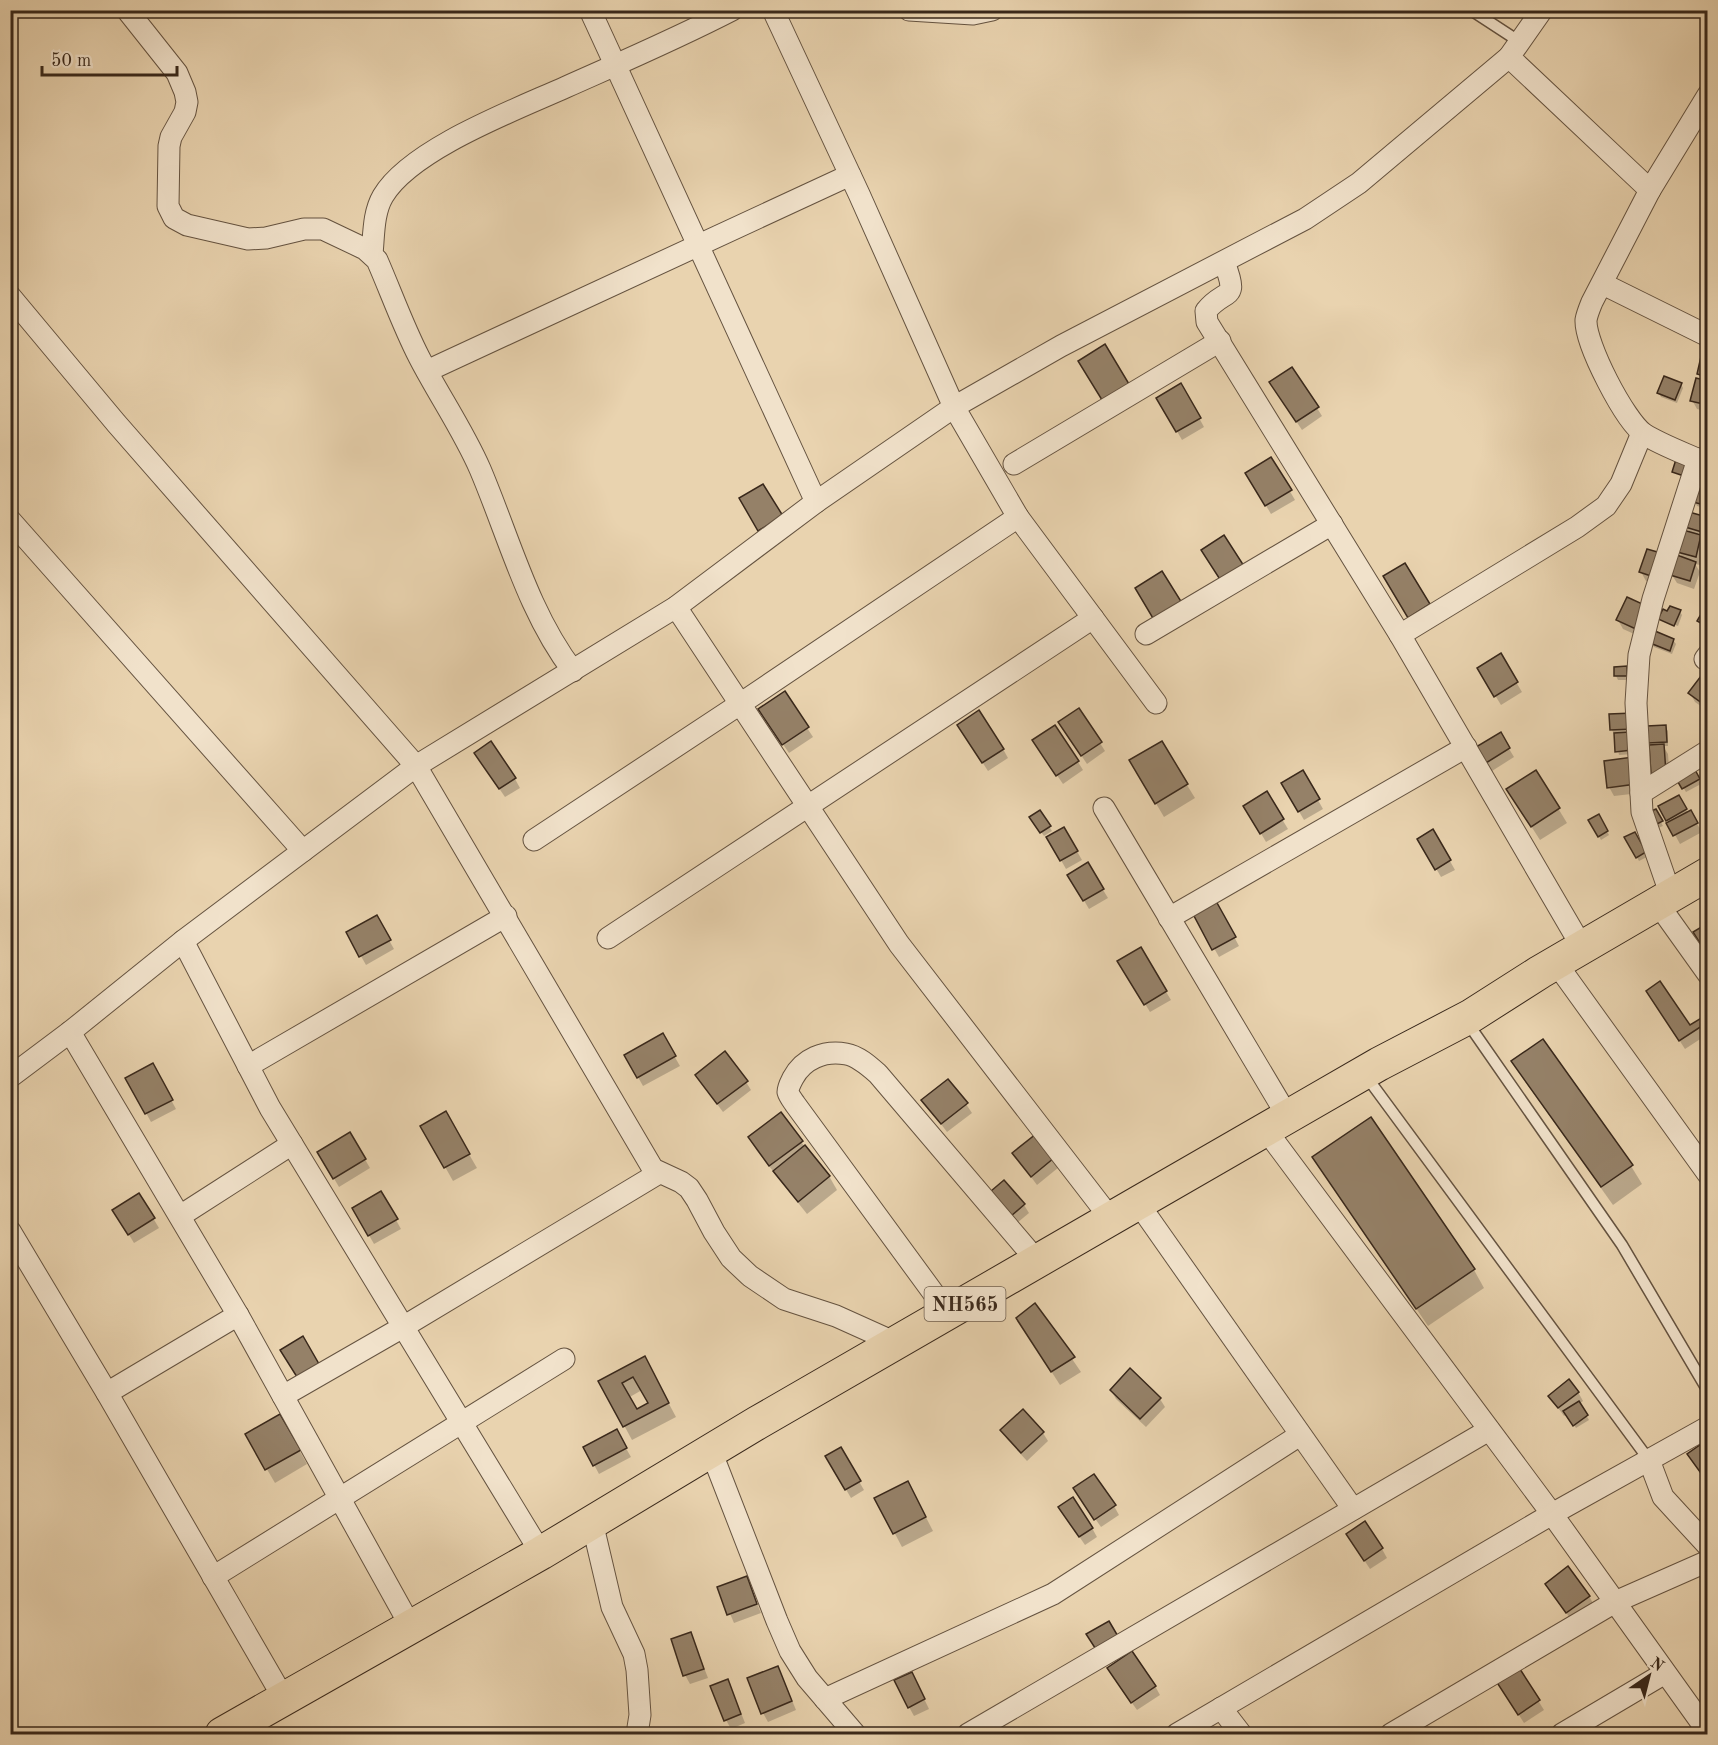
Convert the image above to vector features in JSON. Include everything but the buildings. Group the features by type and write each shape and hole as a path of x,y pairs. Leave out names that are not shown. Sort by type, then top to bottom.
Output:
{"highway":[{"name":"NH565","path":"222,1734 541,1552 711,1450 1277,1123 1465,1019 1707,874"}],"street":[{"path":"127,10 177,72 185,92 187,102 185,112 171,136 169,146 168,206 174,218 187,225 248,239 266,238 304,229 323,230 372,254 377,260 427,371 479,467 546,631 573,671"},
{"path":"590,10 816,502"},
{"path":"372,254 375,218 383,196 418,160 505,114 732,10"},
{"path":"773,10 954,407 1018,516 1156,703"},
{"path":"909,10 973,14 992,10"},
{"path":"10,1077 183,941 416,766 676,607 816,502 954,407 1061,346 1305,219 1359,183 1514,50 1542,10"},
{"path":"1514,50 1650,190"},
{"path":"1707,95 1650,190 1592,302 1586,319 1593,354 1620,403 1642,433 1703,462 1653,600 1639,655 1636,703 1642,812 1665,900 1707,974"},
{"path":"427,371 850,175"},
{"path":"1224,262 1231,279 1231,286 1224,297 1206,310 1206,317 1466,747 1569,955 1707,1174"},
{"path":"1603,284 1707,336"},
{"path":"10,296 116,423 416,766 506,916 647,1161 659,1173 689,1188 731,1258 750,1276 784,1299 836,1316 896,1343"},
{"path":"1014,464 1220,341"},
{"path":"1400,635 1578,527 1606,506 1621,484 1642,433"},
{"path":"534,840 1018,516"},
{"path":"10,520 303,851"},
{"path":"1146,634 1332,524"},
{"path":"676,607 899,944 1125,1211 1300,1435 1353,1509"},
{"path":"608,938 1093,618"},
{"path":"1169,918 1466,747"},
{"path":"1641,793 1707,752"},
{"path":"1104,808 1169,918 1277,1123 1489,1430 1552,1514 1707,1732"},
{"path":"248,1066 506,916"},
{"path":"183,941 270,1108 541,1552"},
{"path":"70,1032 238,1315 411,1627"},
{"path":"948,1313 788,1092 798,1069 808,1060 827,1054 846,1054 866,1063 878,1074 1038,1262"},
{"path":"180,1216 292,1144"},
{"path":"283,1396 403,1327 659,1173"},
{"path":"10,1231 284,1699"},
{"path":"106,1393 238,1315"},
{"path":"213,1577 564,1359"},
{"path":"1177,1734 1552,1514 1707,1427"},
{"path":"968,1734 1489,1430"},
{"path":"825,1699 1053,1594 1300,1435"},
{"path":"711,1450 790,1651 807,1678 855,1734"},
{"path":"1649,1460 1663,1497 1707,1546"},
{"path":"591,1522 612,1607 634,1654 640,1715 637,1734"},
{"path":"1391,1734 1615,1602 1707,1561"},
{"path":"1562,1734 1665,1673"},
{"path":"1221,1708 1241,1734"}],"lane":[{"path":"1471,10 1514,50"},
{"path":"1465,1019 1622,1245 1707,1391"},
{"path":"1364,1073 1649,1460"}]}
